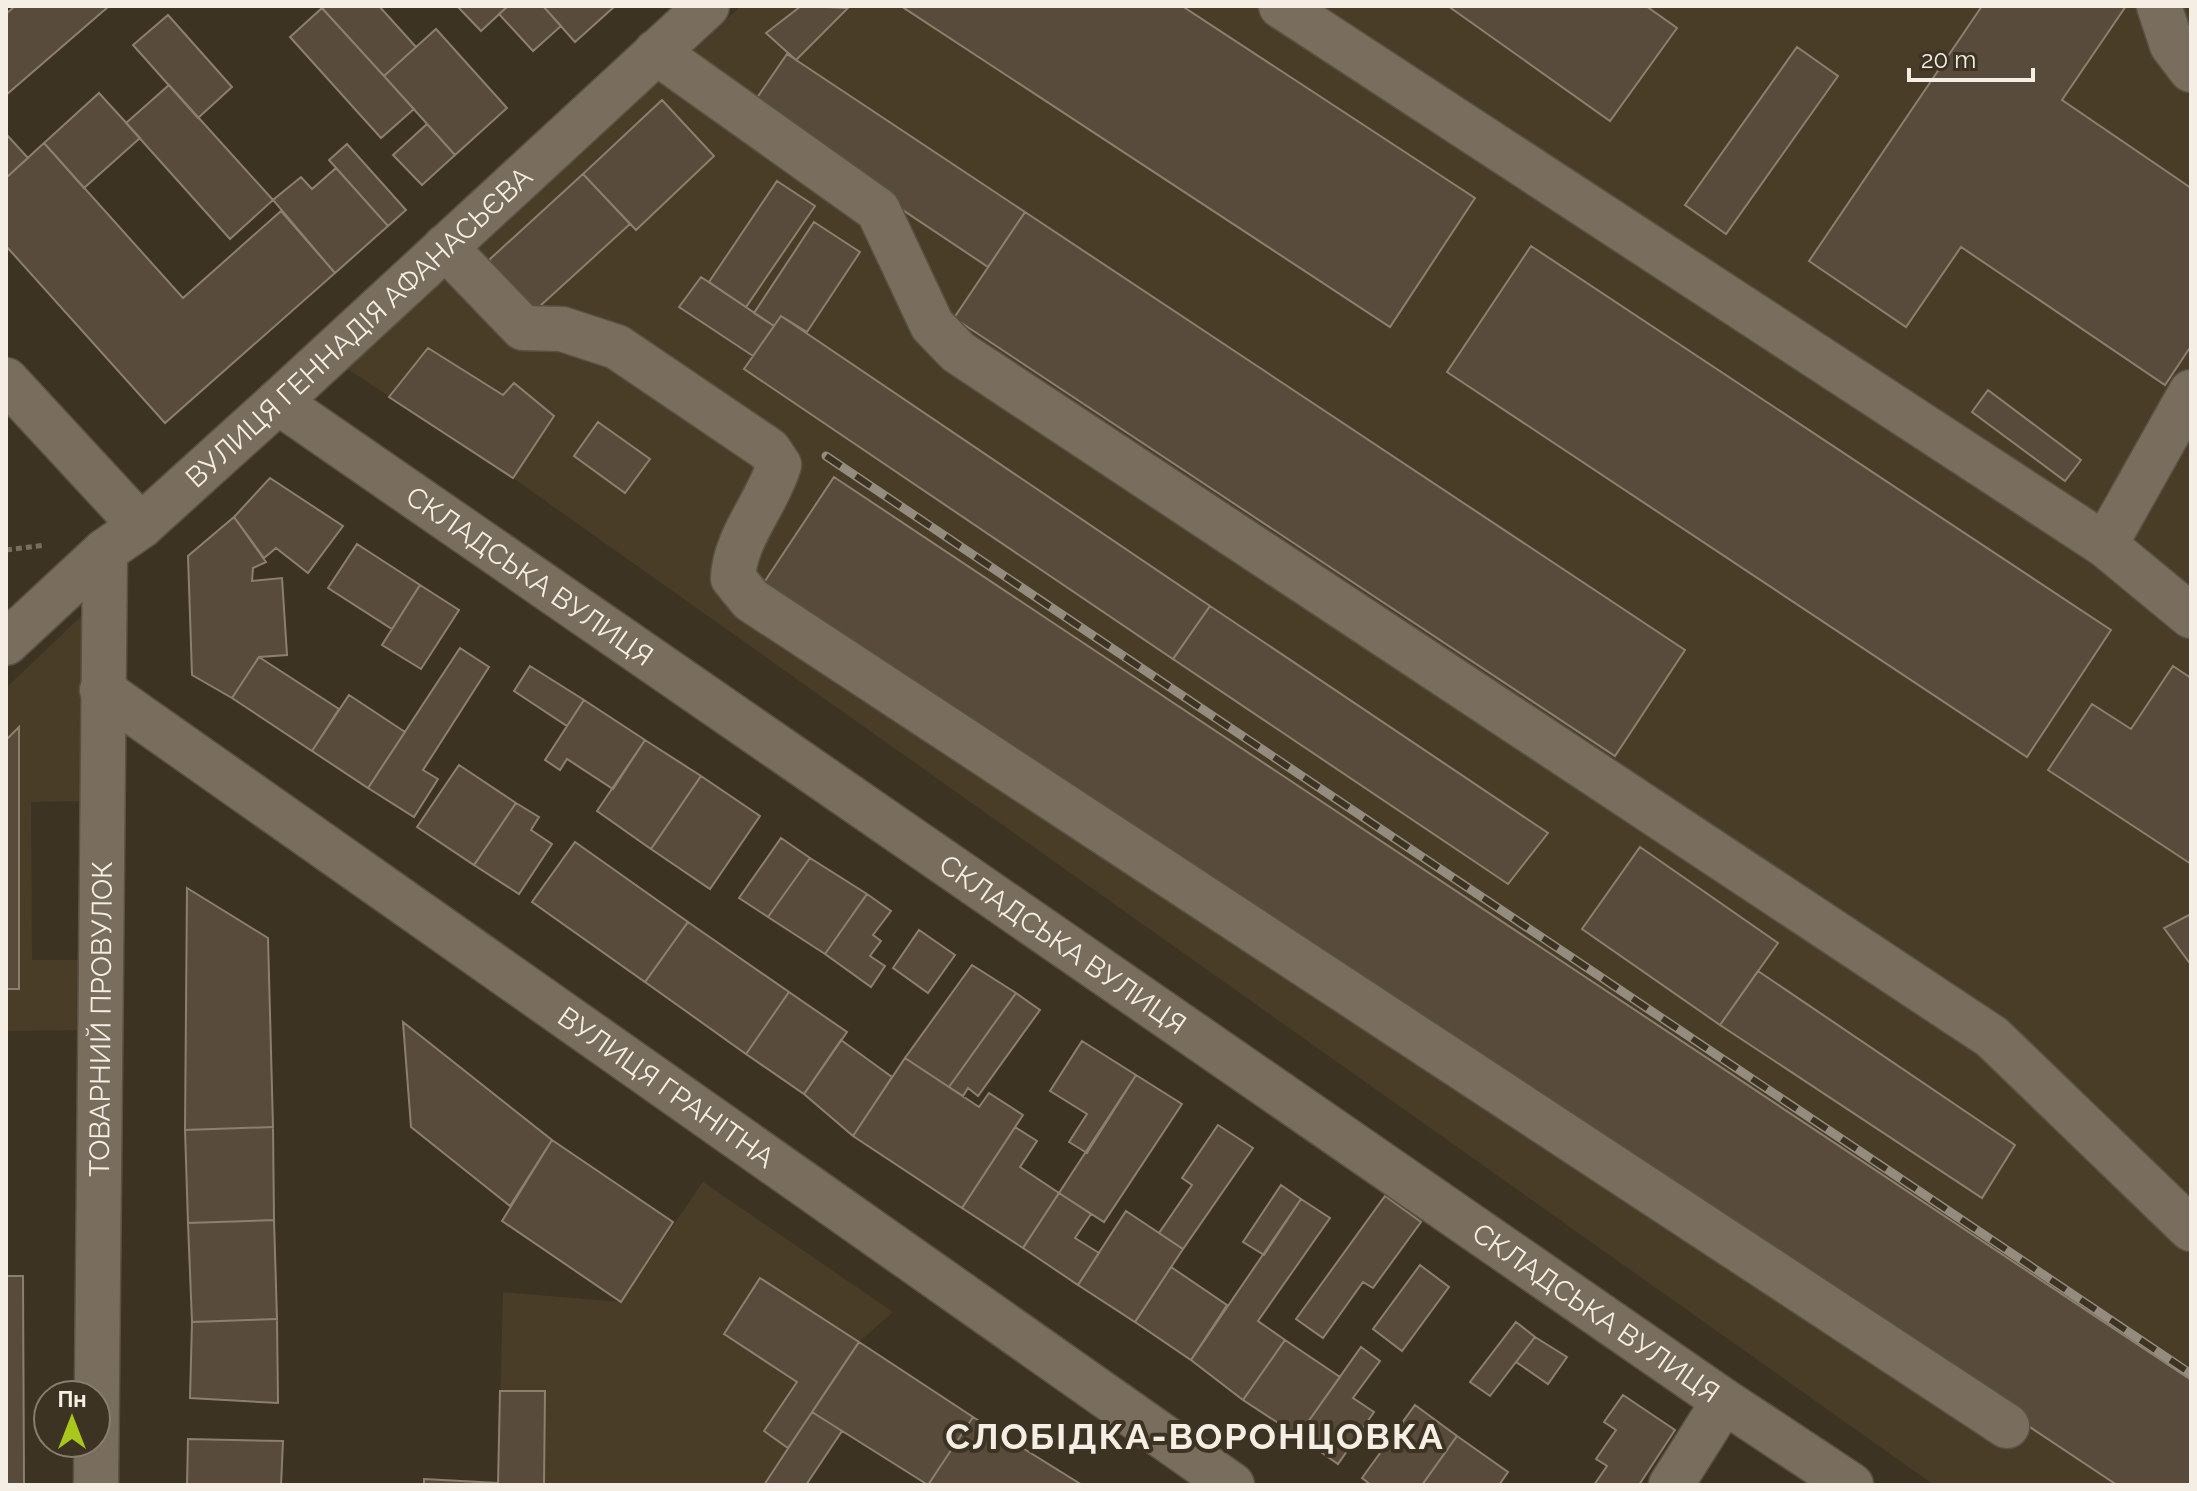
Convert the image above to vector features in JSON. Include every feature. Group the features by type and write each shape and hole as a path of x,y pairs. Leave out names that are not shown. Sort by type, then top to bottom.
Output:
{"street":[{"name":"ВУЛИЦЯ ГЕННАДІЯ АФАНАСЬЄВА","path":"6,643 105,551 141,526 278,402 707,6"},
{"path":"1281,6 2105,545 2191,616"},
{"path":"2159,6 2172,45 2191,70"},
{"path":"656,52 878,210 932,325 958,352 1992,1037 2191,1229"},
{"path":"445,247 523,328 562,329 617,347 769,450 779,465 774,481 734,557 733,578 751,600 2007,1426"},
{"path":"6,380 141,526"},
{"path":"2105,545 2191,392"},
{"name":"СКЛАДСЬКА ВУЛИЦЯ","path":"278,402 1724,1401 1851,1485"},
{"name":"ТОВАРНИЙ ПРОВУЛОК","path":"96,1485 105,551"},
{"name":"ВУЛИЦЯ ГРАНІТНА","path":"102,690 1232,1485"},
{"path":"1671,1485 1724,1401"}],"shaded area":[{"path":"741,6 2191,6 2191,1485 1934,1485 513,478 340,364"},
{"path":"94,604 92,801 31,802 32,960 91,960 88,1030 6,1031 6,688"},
{"path":"703,1182 893,1312 859,1342 763,1485 498,1485 503,1292 621,1302"}],"building":[{"path":"15,6 108,7 6,95 6,14"},
{"path":"320,6 379,6 416,47 384,76"},
{"path":"457,6 508,6 481,31"},
{"path":"508,6 543,6 561,26 533,51 499,14"},
{"path":"543,6 615,6 575,42"},
{"path":"801,6 848,8 796,60 766,33"},
{"path":"1182,6 1475,198 1390,327 904,8"},
{"path":"1448,6 1646,6 1677,28 1610,121"},
{"path":"1982,6 2126,6 2062,100 2191,188 2191,346 2165,385 1961,247 1906,327 1809,261"},
{"path":"322,8 414,109 381,138 290,37"},
{"path":"168,15 232,87 198,118 133,45"},
{"path":"436,29 507,108 455,155 384,76"},
{"path":"1797,47 1838,76 1726,234 1685,205"},
{"path":"787,54 1025,212 988,267 750,108"},
{"path":"169,85 273,200 230,239 126,123"},
{"path":"99,93 140,138 84,188 44,143"},
{"path":"662,100 714,156 636,230 583,174"},
{"path":"427,124 455,155 422,185 393,155"},
{"path":"6,134 28,158 6,178"},
{"path":"44,143 183,298 281,211 335,273 165,423 6,246 6,178"},
{"path":"347,144 406,210 388,226 329,160"},
{"path":"336,168 388,226 335,273 273,200 301,177 312,189"},
{"path":"583,174 630,224 528,317 495,291 490,259"},
{"path":"777,181 815,206 746,307 709,282"},
{"path":"1025,212 1685,650 1615,756 954,318"},
{"path":"814,222 860,252 807,332 781,316 774,326 754,313"},
{"path":"1531,246 2111,630 2027,757 1447,372"},
{"path":"701,277 774,326 753,356 679,307"},
{"path":"781,316 1210,606 1173,659 744,369"},
{"path":"428,348 503,395 514,383 554,416 513,478 389,397"},
{"path":"1988,390 2081,460 2065,481 1972,412"},
{"path":"598,422 650,459 625,493 574,456"},
{"path":"834,477 2191,1380 2191,1485 2117,1485 763,584"},
{"path":"270,478 343,526 308,573 276,548 264,558 234,517"},
{"path":"234,517 266,562 253,568 252,581 282,578 287,655 259,657 232,698 192,675 188,556"},
{"path":"357,544 420,585 392,629 328,588"},
{"path":"420,585 459,610 421,669 382,645"},
{"path":"1210,606 1548,833 1508,884 1173,659"},
{"path":"460,648 489,667 423,770 438,779 414,817 368,788"},
{"path":"259,657 339,709 312,751 232,698"},
{"path":"530,666 584,700 567,726 514,691"},
{"path":"2173,666 2191,678 2191,864 2048,770 2092,704 2131,729"},
{"path":"349,695 405,732 368,788 312,751"},
{"path":"584,700 645,740 613,789 567,759 560,770 545,760"},
{"path":"19,727 19,989 6,989 6,740"},
{"path":"645,740 701,776 651,849 597,811"},
{"path":"459,765 516,803 474,865 417,827"},
{"path":"701,776 760,816 710,889 651,849"},
{"path":"516,803 539,817 531,830 552,844 519,894 474,865"},
{"path":"781,838 810,858 768,917 739,898"},
{"path":"575,842 688,922 645,982 532,902"},
{"path":"1640,847 1778,943 1720,1025 1582,929"},
{"path":"810,858 867,894 825,954 768,917"},
{"path":"187,888 268,938 273,1127 185,1130"},
{"path":"867,894 891,911 873,935 881,941 870,956 885,966 871,987 825,954"},
{"path":"2191,914 2191,965 2164,928"},
{"path":"688,922 789,992 746,1054 645,982"},
{"path":"919,930 955,955 928,993 893,968"},
{"path":"972,965 1016,993 949,1087 905,1058"},
{"path":"1758,971 2015,1145 1982,1198 1720,1025"},
{"path":"789,992 847,1032 804,1094 746,1054"},
{"path":"1016,993 1040,1010 978,1096 968,1088 963,1096 949,1087"},
{"path":"403,1022 552,1140 510,1206 411,1127"},
{"path":"841,1040 892,1077 853,1136 804,1094"},
{"path":"1082,1041 1136,1075 1087,1153 1069,1142 1087,1114 1050,1091"},
{"path":"905,1058 979,1107 989,1093 1023,1115 962,1208 853,1136"},
{"path":"1136,1075 1182,1104 1104,1222 1059,1193"},
{"path":"1218,1125 1253,1148 1183,1249 1159,1233 1192,1185 1182,1178"},
{"path":"273,1127 274,1220 188,1223 185,1130"},
{"path":"1015,1127 1037,1141 1020,1167 1059,1193 1023,1248 962,1208"},
{"path":"552,1140 673,1222 621,1302 502,1221"},
{"path":"1281,1185 1301,1199 1264,1255 1243,1242"},
{"path":"1059,1193 1091,1214 1075,1238 1099,1253 1078,1285 1023,1248"},
{"path":"1385,1196 1421,1222 1373,1288 1363,1282 1323,1338 1296,1319"},
{"path":"1301,1199 1330,1218 1258,1321 1285,1340 1243,1400 1191,1360"},
{"path":"1126,1211 1183,1249 1135,1322 1078,1285"},
{"path":"274,1220 277,1319 192,1322 188,1223"},
{"path":"1420,1265 1449,1287 1402,1351 1373,1329"},
{"path":"1171,1267 1227,1305 1191,1360 1135,1322"},
{"path":"6,1276 23,1276 24,1485 6,1485"},
{"path":"760,1278 859,1342 788,1448 764,1431 797,1382 724,1334"},
{"path":"277,1319 278,1403 190,1398 192,1322"},
{"path":"1516,1322 1535,1337 1490,1396 1470,1382"},
{"path":"1535,1337 1567,1357 1548,1384 1516,1362"},
{"path":"1285,1340 1340,1377 1298,1436 1243,1400"},
{"path":"859,1342 973,1417 928,1485 812,1412"},
{"path":"1361,1347 1380,1361 1353,1398 1374,1412 1338,1464 1298,1436"},
{"path":"500,1391 545,1391 544,1485 498,1485"},
{"path":"1623,1395 1675,1430 1639,1485 1594,1485 1607,1466 1596,1459 1616,1430 1604,1422"},
{"path":"1415,1405 1457,1436 1422,1485 1371,1485 1362,1478"},
{"path":"812,1412 842,1431 806,1485 764,1485"},
{"path":"973,1417 1082,1485 928,1485"},
{"path":"1457,1436 1508,1472 1499,1485 1422,1485"},
{"path":"188,1439 283,1441 281,1485 187,1485"},
{"path":"424,1479 498,1483 498,1485 424,1485"}],"railway":[{"path":"826,456 2191,1374"}],"district":[{"name":"СЛОБІДКА-ВОРОНЦОВКА","path":"1195,1436"}]}
